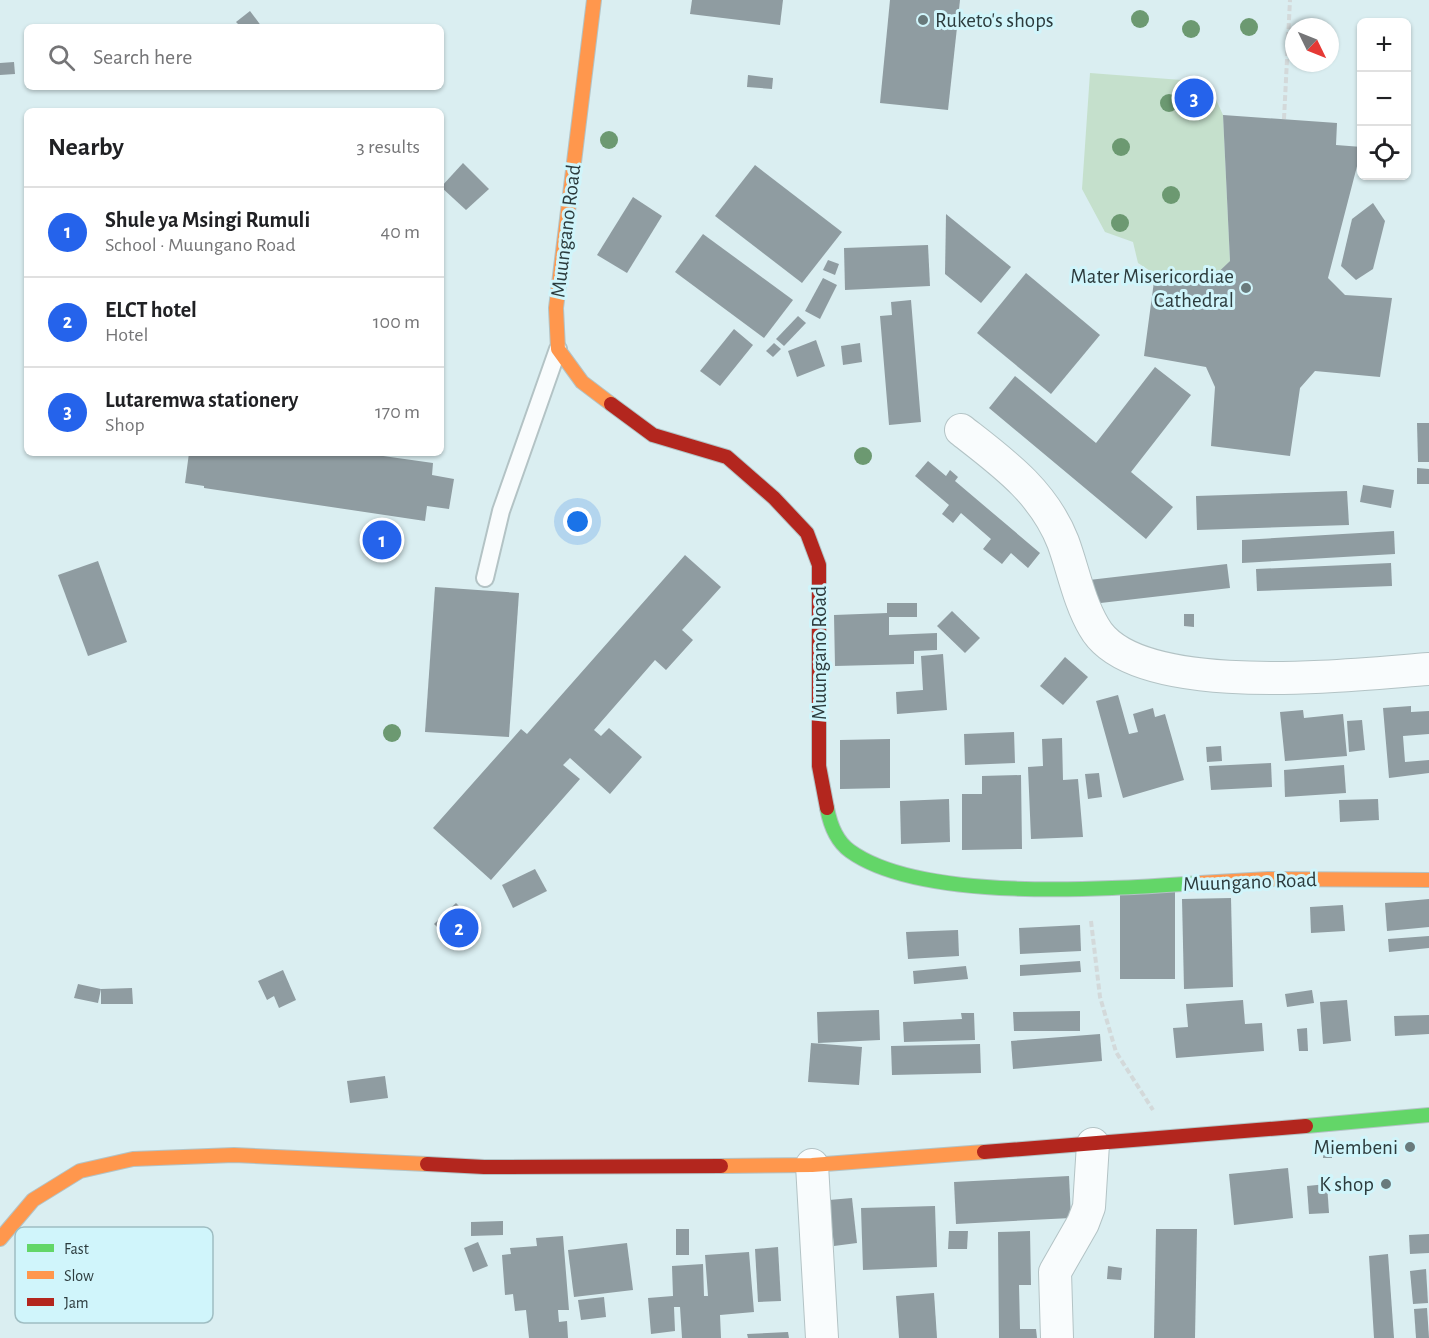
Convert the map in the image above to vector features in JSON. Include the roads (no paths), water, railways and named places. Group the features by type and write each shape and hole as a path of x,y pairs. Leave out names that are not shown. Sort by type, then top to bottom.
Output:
{"street":[{"name":"Muungano Road","path":"594,0 556,309 558,349 582,382 653,435 727,457 774,498 807,533 819,565 819,766 830,826 848,850 876,865 924,880 1090,890 1268,879 1429,880"},
{"path":"961,430 1017,474 1045,505 1062,540 1093,626 1101,639 1122,654 1177,672 1266,680 1429,669"},
{"path":"0,1239 33,1200 80,1171 134,1159 234,1155 484,1167 812,1166 1429,1115"},
{"path":"1057,1338 1055,1272 1083,1223 1089,1207 1093,1144"},
{"path":"812,1166 822,1338"}],"lane":[{"path":"485,578 501,510 558,349"}],"place":[{"name":"Ruketo's shops","path":"923,20"},
{"name":"Lutaremwa stationery","path":"1194,98"},
{"name":"Mater Misericordiae Cathedral","path":"1246,288"},
{"name":"Shule ya Msingi Rumuli","path":"382,540"},
{"name":"ELCT hotel","path":"459,928"},
{"name":"Miembeni","path":"1410,1147"},
{"name":"K shop","path":"1386,1184"}]}
